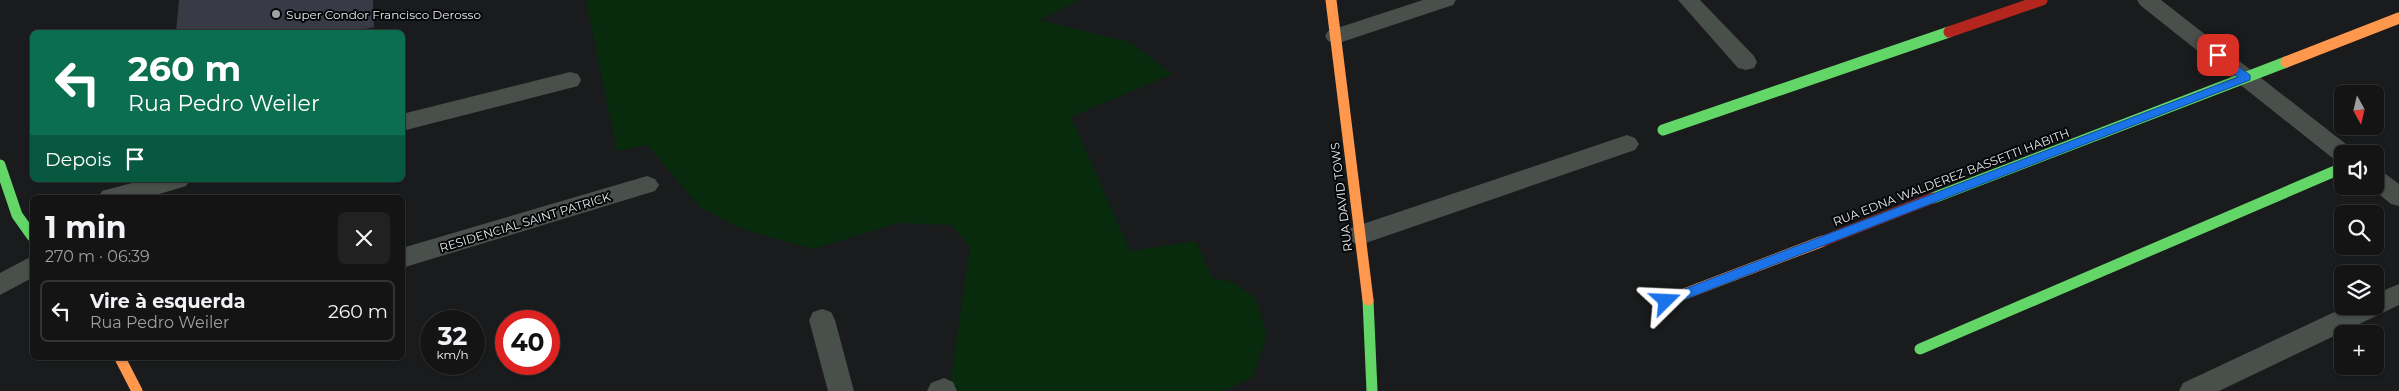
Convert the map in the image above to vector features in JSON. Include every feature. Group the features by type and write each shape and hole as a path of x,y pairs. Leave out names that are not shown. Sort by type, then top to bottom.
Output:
{"street":[{"name":"RUA DAVID TOWS","path":"1331,0 1369,308 1372,391"},
{"path":"1336,36 1446,0"},
{"path":"1688,0 1746,62"},
{"path":"1663,130 2042,0"},
{"path":"2147,0 2334,146"},
{"name":"RUA EDNA WALDEREZ BASSETTI HABITH","path":"1666,301 2399,18"},
{"path":"405,122 570,80"},
{"path":"1360,235 1627,144"},
{"path":"0,165 18,215 30,230"},
{"path":"1920,349 2334,171"},
{"path":"121,195 170,182"},
{"name":"RESIDENCIAL SAINT PATRICK","path":"405,257 647,185"},
{"path":"2384,185 2399,197"},
{"path":"0,286 30,267"},
{"path":"2384,301 2399,294"},
{"path":"2192,391 2355,315"},
{"path":"822,320 841,391"},
{"path":"121,360 137,391"}],"green space":[{"path":"586,0 1079,0 1039,20 1130,42 1172,74 1071,117 1130,251 1196,241 1212,278 1233,282 1255,298 1267,335 1253,377 1223,391 949,391 970,247 951,225 898,223 813,249 742,229 701,208 647,145 617,151"}],"building":[{"name":"Super Condor Francisco Derosso","path":"179,0 373,0 374,27 361,30 176,30"}],"traffic: fast":[{"path":"1663,130 1949,32"},
{"path":"1933,198 2286,62"},
{"path":"0,165 17,215 30,233"},
{"path":"1920,349 2334,171"},
{"path":"1368,300 1372,391"}],"traffic: slow":[{"path":"1331,0 1368,300"},
{"path":"2286,62 2399,18"},
{"path":"1666,301 1823,241"},
{"path":"121,360 137,391"}],"traffic: jam":[{"path":"1949,32 2042,0"},
{"path":"1823,241 1933,198"}],"place":[{"name":"Super Condor Francisco Derosso","path":"276,14"}],"route":[{"path":"1666,301 2246,78 2218,55"}]}
